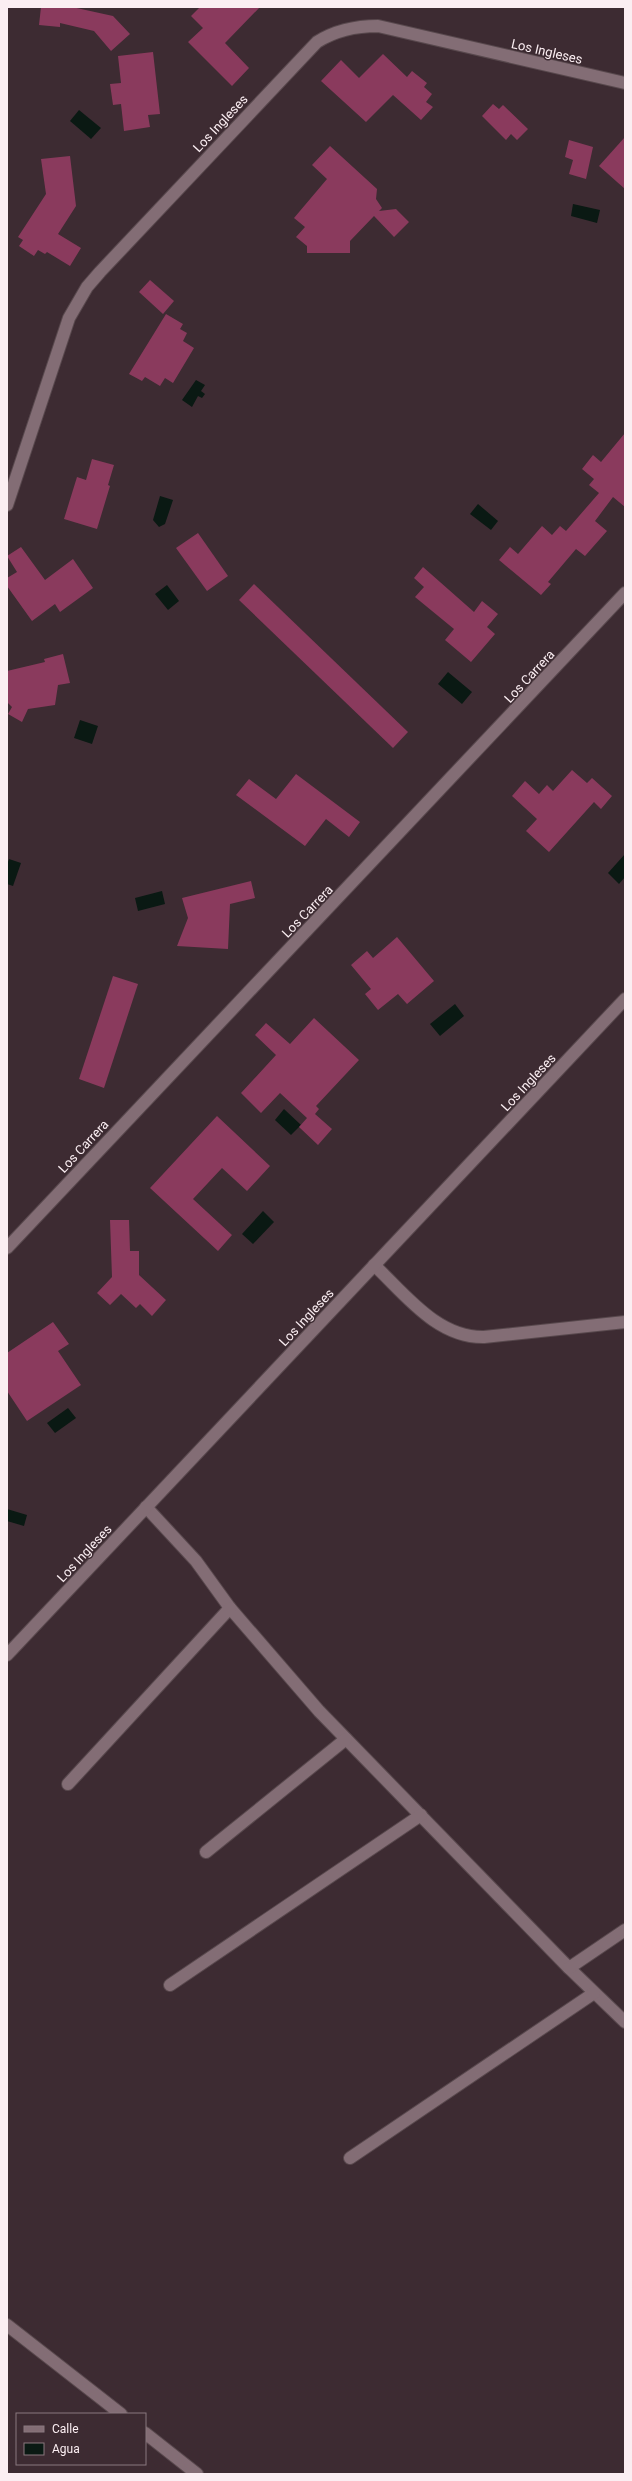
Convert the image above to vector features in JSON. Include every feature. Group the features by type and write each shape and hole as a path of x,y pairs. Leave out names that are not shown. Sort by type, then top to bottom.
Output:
{"street":[{"name":"Los Ingleses","path":"7,505 63,334 80,298 100,272 303,54 317,42 333,33 351,27 378,26 625,83"},
{"name":"Los Carrera","path":"7,1248 625,593"},
{"name":"Los Ingleses","path":"7,1655 625,999"},
{"path":"374,1265 434,1321 463,1335 484,1337 625,1322"},
{"path":"146,1507 196,1561 230,1608 291,1681 569,1968 625,2022"},
{"path":"68,1784 230,1608"},
{"path":"206,1852 346,1739"},
{"path":"170,1985 421,1815"},
{"path":"569,1968 625,1930"},
{"path":"350,2158 594,1993"},
{"path":"7,2325 120,2413"},
{"path":"146,2434 197,2474"}],"water":[{"path":"79,110 101,128 91,139 70,121"},
{"path":"573,204 600,210 597,223 571,216"},
{"path":"196,380 205,385 201,391 205,394 202,398 198,396 192,407 182,400"},
{"path":"160,496 173,500 165,524 159,527 153,520"},
{"path":"478,504 498,521 491,530 470,514"},
{"path":"167,585 179,601 168,610 155,594"},
{"path":"448,672 472,692 462,704 438,684"},
{"path":"80,720 98,726 92,744 74,738"},
{"path":"625,854 625,877 619,884 608,873"},
{"path":"9,859 21,863 13,886 7,884 7,865"},
{"path":"162,891 165,904 138,911 135,898"},
{"path":"455,1004 464,1016 440,1036 430,1024"},
{"path":"284,1109 301,1125 291,1135 275,1120"},
{"path":"263,1211 274,1222 253,1244 242,1234"},
{"path":"68,1408 76,1418 55,1433 47,1423"},
{"path":"7,1509 27,1515 24,1526 7,1521"}],"building":[{"path":"41,7 72,7 113,16 130,34 111,51 94,31 60,23 60,27 39,25"},
{"path":"200,7 260,7 225,43 249,68 232,86 188,42 203,28 191,16"},
{"path":"153,52 160,114 148,115 150,127 124,131 121,104 113,105 110,84 121,83 118,56"},
{"path":"383,54 407,77 412,71 427,83 424,87 432,94 426,102 433,107 421,120 393,95 366,122 321,81 341,60 359,78"},
{"path":"493,104 499,109 503,105 528,129 517,140 511,134 506,140 482,116"},
{"path":"625,137 625,189 599,166"},
{"path":"569,140 593,147 586,179 569,174 573,160 565,157"},
{"path":"330,146 377,189 376,199 382,208 379,211 396,209 409,222 394,237 374,216 350,241 350,253 307,253 307,246 296,237 305,227 294,218 327,179 312,165"},
{"path":"70,156 76,206 58,234 81,248 70,266 47,252 45,254 38,250 34,256 19,246 23,240 18,237 46,194 41,159"},
{"path":"150,280 174,301 163,314 139,292"},
{"path":"166,314 183,324 180,329 187,333 183,341 194,348 173,383 165,378 160,386 145,377 142,381 129,374"},
{"path":"625,433 625,507 613,497 595,521 607,531 585,556 576,549 548,582 551,584 541,595 499,560 510,547 518,554 542,526 552,535 560,526 566,531 599,493 589,485 594,479 582,469 593,455 601,462"},
{"path":"92,459 114,465 108,485 110,486 97,529 64,519 77,477 86,480"},
{"path":"198,533 228,576 207,591 176,548"},
{"path":"21,547 45,580 73,559 93,588 60,612 55,604 32,621 7,586 7,578 17,572 7,556"},
{"path":"423,567 474,612 482,601 498,614 487,627 495,634 471,662 445,640 454,629 415,597 424,587 414,578"},
{"path":"254,584 408,732 393,748 239,600"},
{"path":"63,654 70,683 58,685 55,705 28,709 22,722 8,714 12,707 7,702 7,671 45,662 44,659"},
{"path":"572,770 587,783 592,778 612,796 601,809 594,802 549,852 526,831 537,819 512,796 525,781 539,794 547,785 553,791"},
{"path":"296,774 360,822 349,837 326,819 305,846 236,795 249,779 276,799"},
{"path":"251,881 255,898 230,904 228,949 177,946 188,918 182,898"},
{"path":"397,937 434,981 407,1004 398,994 378,1010 365,994 371,989 351,965 367,951 373,958"},
{"path":"113,976 138,984 104,1088 79,1079"},
{"path":"314,1018 359,1060 316,1106 319,1109 315,1114 332,1129 318,1145 299,1127 307,1118 280,1093 261,1113 241,1093 276,1055 255,1035 266,1023 290,1044"},
{"path":"217,1116 270,1166 247,1191 222,1168 193,1199 232,1235 218,1251 150,1188"},
{"path":"110,1220 129,1220 130,1251 139,1251 139,1275 166,1300 152,1316 140,1304 136,1308 121,1294 110,1305 97,1293 112,1277"},
{"path":"53,1322 69,1344 58,1351 81,1385 27,1421 7,1391 7,1353"}]}
